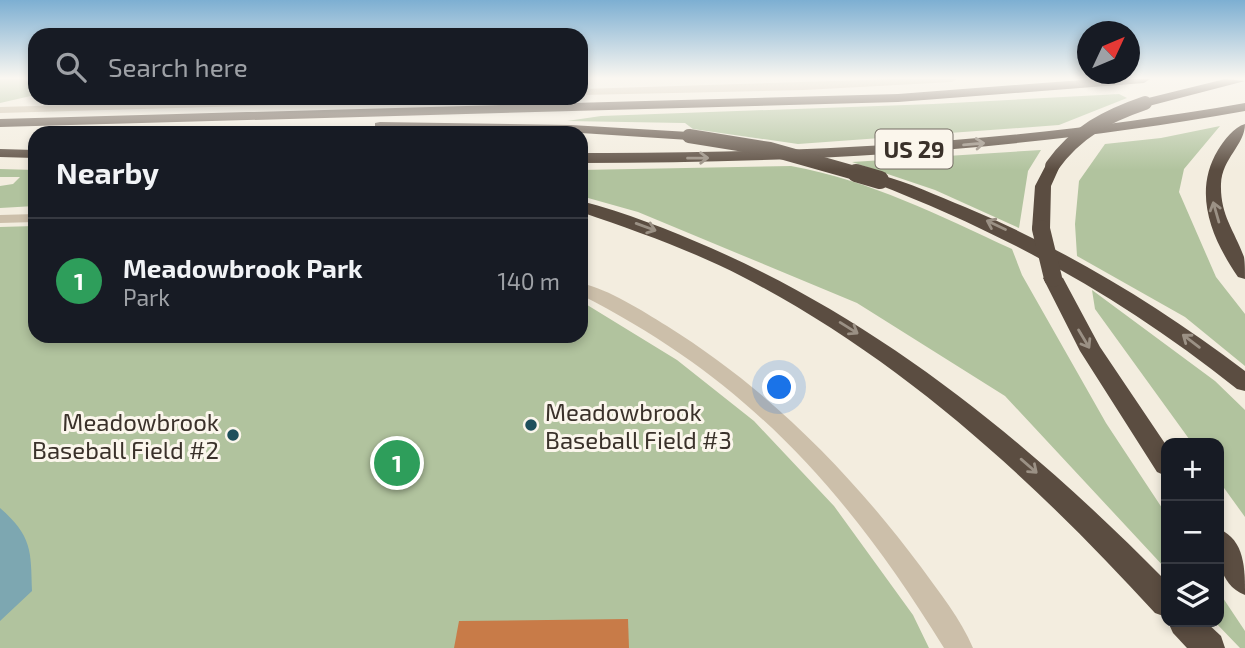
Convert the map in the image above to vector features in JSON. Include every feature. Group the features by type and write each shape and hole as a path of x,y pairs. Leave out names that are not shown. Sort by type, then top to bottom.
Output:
{"highway":[{"name":"US 29","path":"0,125 541,109"},
{"path":"1130,109 1088,127 1067,145 1052,166 1043,186 1041,229 1053,278 1071,317 1113,387 1161,458"},
{"name":"US 29","path":"588,158 716,158 946,146 1129,127 1232,109"},
{"path":"0,125 143,126"},
{"path":"1245,128 1222,150 1212,184 1219,225 1231,252 1245,273"},
{"path":"588,130 689,136 770,149 880,180 980,218 1083,271 1168,324 1245,383"},
{"path":"0,152 28,153"},
{"path":"588,208 666,234 719,256 800,297 914,371 987,429 1058,492 1161,597"},
{"path":"1224,550 1245,581"},
{"path":"1189,627 1209,648"}],"street":[{"path":"0,219 28,218"},
{"path":"588,292 687,346 786,429 871,521 959,648"}],"green space":[{"path":"788,109 1099,109 1059,125 798,144 693,129 685,123 567,121 601,116"},
{"path":"1220,126 1184,169 1179,192 1216,277 1245,314 1245,366 1185,317 1077,256 1075,224 1079,181 1105,144 1161,138"},
{"path":"1041,150 1028,171 1019,228 935,190 852,162"},
{"path":"791,166 821,172 877,190 1012,249 1022,275 1106,423 1161,506 1161,564 1005,396 857,303 638,212 588,198 588,170"},
{"path":"0,169 28,170 28,206 0,208 0,186 13,184 20,177 0,177"},
{"path":"28,226 28,343 588,343 588,305 677,360 754,421 834,506 913,615 929,648 0,648 0,227"},
{"path":"1092,290 1215,381 1245,410 1245,517 1224,488 1224,438 1188,438 1095,309"},
{"path":"1224,600 1245,631 1245,648 1240,648 1220,627 1224,627"}],"water":[{"path":"0,508 18,527 28,545 32,591 0,621"}],"building":[{"path":"628,619 629,648 454,648 459,621"}],"place":[{"name":"Meadowbrook Baseball Field #3","path":"531,425"},
{"name":"Meadowbrook Baseball Field #2","path":"233,435"},
{"name":"Meadowbrook Park","path":"397,463"}]}
